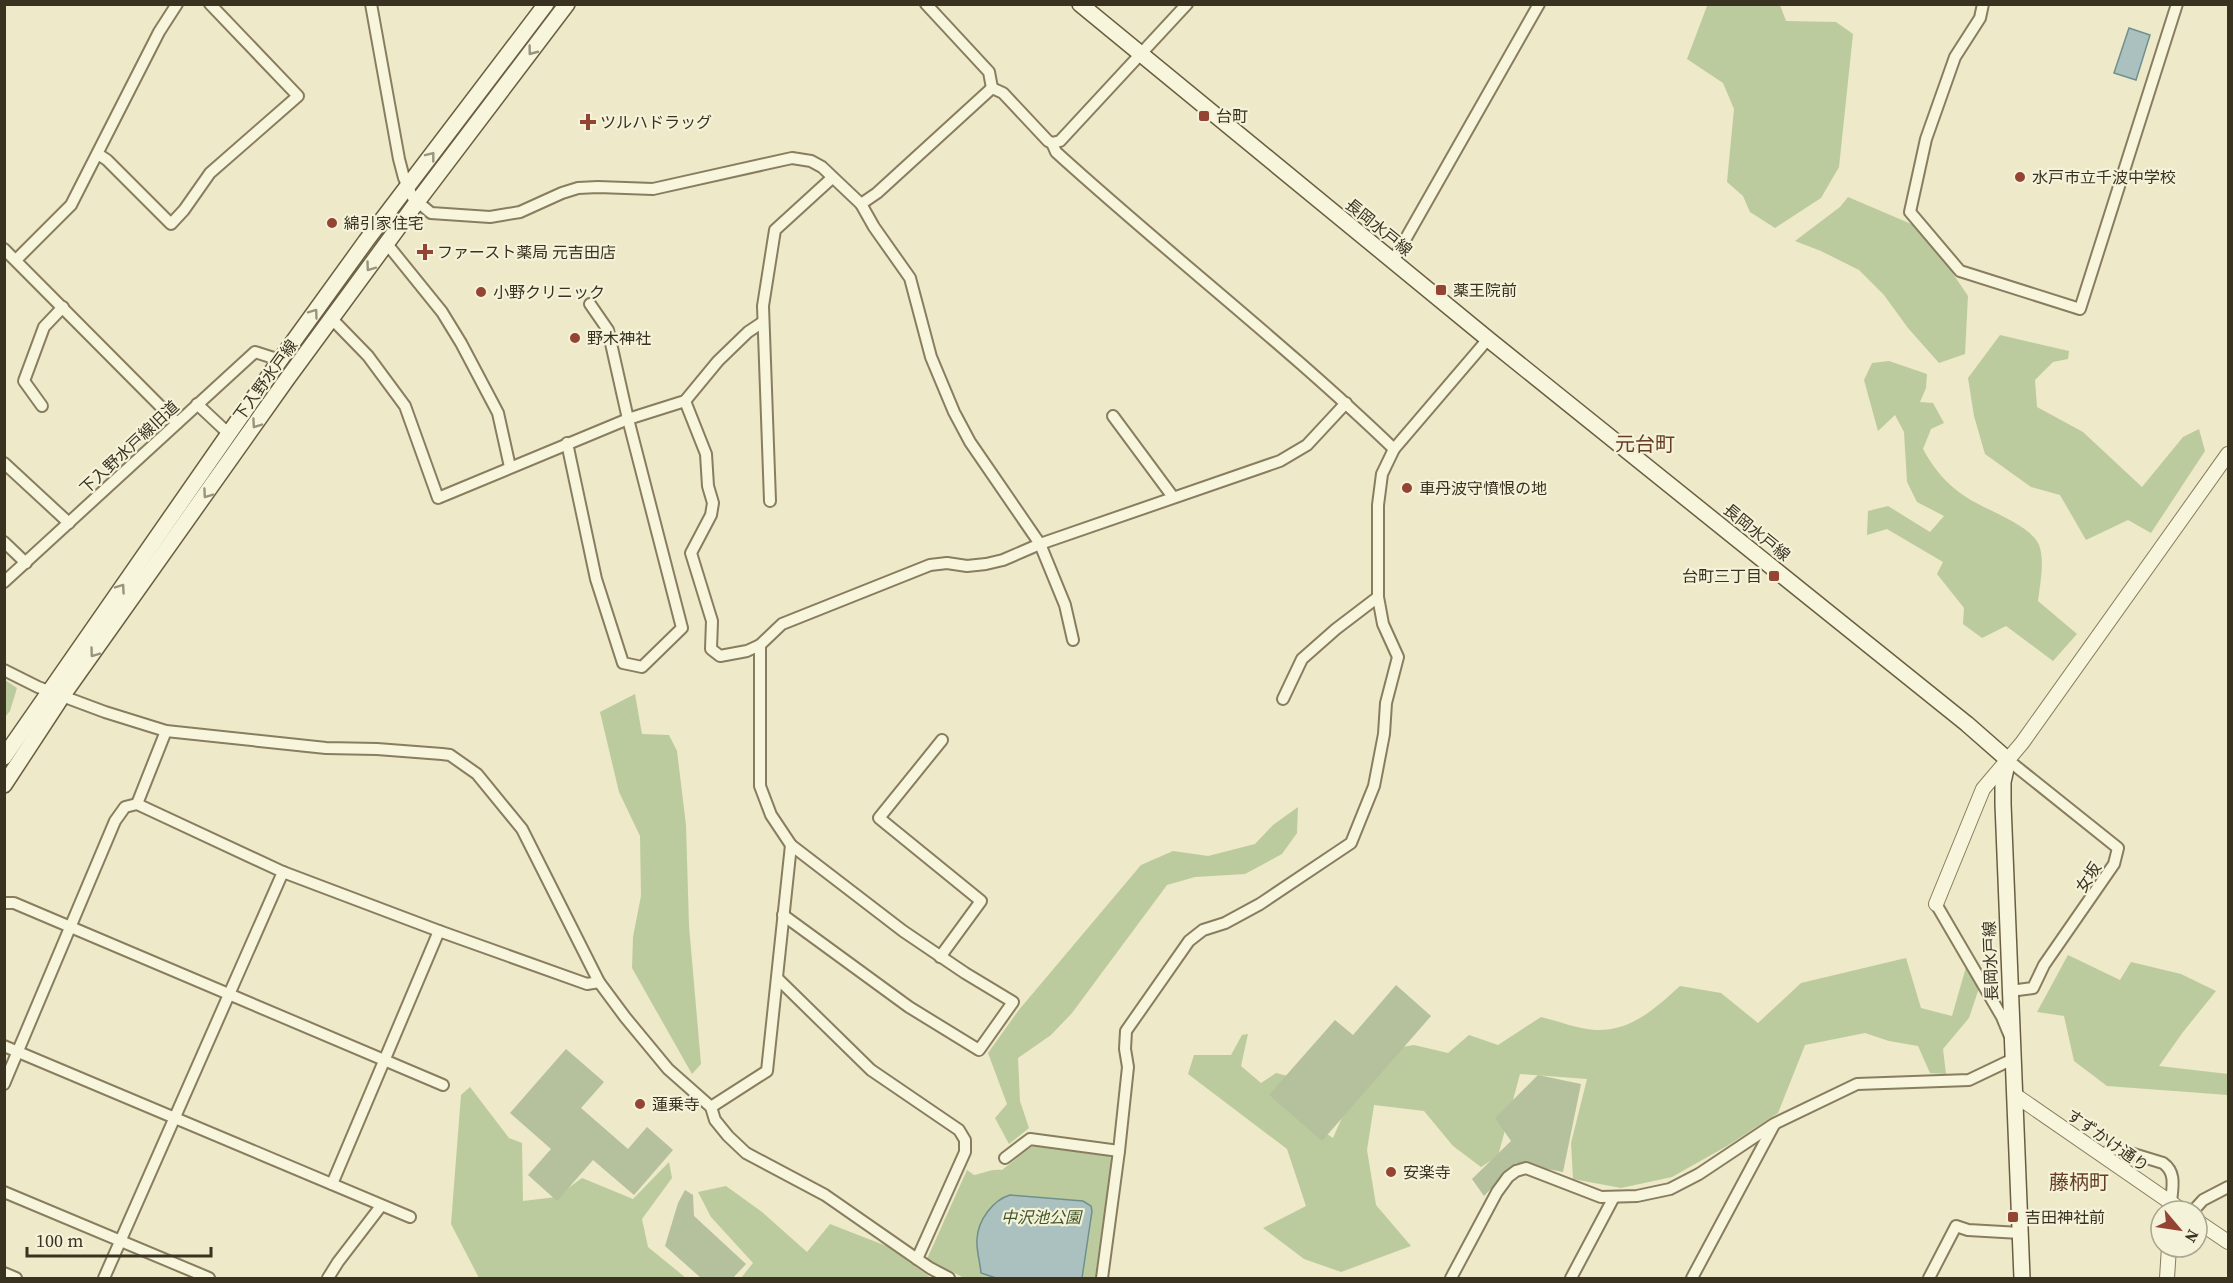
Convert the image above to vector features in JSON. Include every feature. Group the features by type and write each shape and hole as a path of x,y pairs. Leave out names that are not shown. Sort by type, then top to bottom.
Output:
{"main road":[{"name":"下入野水戸線","path":"4,785 56,693 280,360 546,4"},
{"name":"下入野水戸線","path":"4,757 56,693 417,202 567,4"},
{"name":"長岡水戸線","path":"1080,4 1488,339 1967,724 2008,760 2003,782 2003,804 2022,1278"}],"street":[{"path":"16,260 71,205 159,32 177,4"},
{"path":"98,154 107,160 171,224 184,210 210,173 298,96 210,4"},
{"path":"371,4 399,159 407,188 417,202 431,213 490,217 520,212 578,188 653,189 792,158 822,167 861,204 874,227 910,278 932,357 954,412 970,442 1040,544 1065,605 1073,640"},
{"path":"926,4 989,72 992,88"},
{"path":"1052,143 1060,141 1187,4"},
{"path":"1393,261 1539,4"},
{"path":"1983,4 1980,18 1955,57 1933,118 1926,139 1910,212 1960,270 2080,309 2177,4"},
{"path":"992,88 1003,93 1052,143 1056,152 1122,212 1346,403 1394,449"},
{"path":"861,204 877,193 992,88"},
{"path":"770,501 763,322 766,285 775,230 832,178"},
{"path":"387,244 442,312 461,343 498,412 510,467"},
{"path":"4,249 177,423"},
{"path":"567,443 596,579 623,663 642,667 682,628 628,419 608,330 590,304"},
{"path":"42,406 24,381 44,327 63,307"},
{"path":"332,319 368,356 405,406 438,498 628,419 685,401 718,361 748,332 763,322"},
{"path":"1102,1278 1128,1067 1125,1049 1126,1031 1189,941 1203,930 1225,923 1260,904 1351,843 1374,786 1386,703 1398,657 1383,624 1378,597 1378,505 1382,474 1394,449 1488,339"},
{"name":"下入野水戸線旧道","path":"4,582 255,352 280,360"},
{"path":"685,401 706,454 708,486 713,503 711,515 691,553 712,621 711,649 720,656 747,651 760,645 782,624 930,565 947,562 967,566 1003,560 1040,544 1280,461 1299,452 1307,445 1346,403"},
{"path":"197,404 230,434"},
{"path":"1113,416 1173,497"},
{"path":"2012,1040 2002,1017 1936,903 1976,802 1988,781 2008,760 2229,454"},
{"path":"4,463 69,523"},
{"path":"4,542 26,563"},
{"path":"1283,699 1302,659 1378,597"},
{"path":"760,645 760,786 771,815 791,845 903,931 1013,1002 979,1050 909,1007 783,915"},
{"path":"4,670 105,712 166,730 326,748 377,749 450,755 477,774 522,829 599,982 668,1069 711,1107 715,1120 746,1153 825,1195 949,1278"},
{"path":"137,804 166,730"},
{"path":"940,957 981,901 879,818 942,740"},
{"name":"女坂","path":"2008,760 2118,848 2114,864 2044,965 2033,988 2010,991"},
{"path":"4,1084 115,821 125,807 137,804 283,872 587,984 599,982"},
{"path":"711,1107 767,1071 791,845"},
{"path":"104,1278 283,872"},
{"path":"4,903 14,903 443,1084"},
{"path":"332,1184 439,931"},
{"path":"777,978 872,1070 959,1130 965,1140 965,1152 917,1258"},
{"path":"4,1046 381,1206 410,1216"},
{"path":"1451,1278 1497,1192 1515,1171 1526,1168 1601,1197 1637,1196 1670,1189 1699,1174 1774,1124 1857,1084 1969,1080 2013,1059"},
{"name":"すずかけ通り","path":"2014,1095 2162,1199"},
{"path":"1692,1278 1774,1124"},
{"path":"1005,1158 1030,1139 1119,1151"},
{"path":"2101,1155 2117,1149 2163,1163 2173,1174 2174,1199"},
{"path":"2205,1199 2229,1187"},
{"path":"4,1192 209,1278"},
{"path":"1571,1278 1614,1197"},
{"path":"328,1278 381,1206"},
{"path":"1929,1278 1956,1227 1968,1230 2020,1233"},
{"path":"2209,1229 2229,1242"},
{"path":"2167,1278 2168,1259"},
{"path":"4,1273 16,1278"}],"green space":[{"path":"1703,5 1780,5 1786,21 1836,22 1853,34 1839,167 1821,198 1775,228 1750,212 1743,196 1727,182 1734,109 1723,83 1687,59 1707,6"},
{"path":"1848,197 1916,226 1941,256 1968,296 1965,354 1939,363 1908,328 1884,295 1859,270 1795,241 1840,207"},
{"path":"2000,335 2069,351 2068,359 2053,362 2035,380 2037,407 2083,432 2142,487 2183,437 2199,429 2205,451 2151,533 2128,520 2086,540 2060,495 2031,487 1985,454 1974,416 1968,378"},
{"path":"1889,361 1927,374 1926,388 1920,402 1933,403 1944,423 1931,429 1923,449 1931,463 1959,492 2017,524 2034,537 2039,545 2042,565 2038,601 2077,634 2053,661 2006,626 1982,638 1963,624 1964,608 1937,574 1943,562 1887,529 1867,535 1868,511 1888,506 1930,532 1944,516 1917,502 1907,482 1904,432 1895,415 1878,431 1864,380 1872,363"},
{"path":"5,680 17,688 10,711 5,717"},
{"path":"635,694 642,734 669,735 677,751 686,825 689,926 701,1064 692,1074 632,968 633,937 641,896 640,836 619,792 600,712"},
{"path":"1298,807 1297,833 1282,854 1245,874 1195,877 1167,885 1072,1013 1051,1035 1018,1058 1020,1101 1029,1128 1009,1144 995,1118 1007,1104 988,1053 1018,1011 1141,865 1173,851 1208,856 1255,844 1273,825"},
{"path":"2068,955 2120,980 2131,962 2181,974 2216,991 2159,1066 2228,1074 2228,1095 2107,1086 2074,1061 2064,1016 2037,1012"},
{"path":"1906,958 1921,1008 1952,1016 1966,967 1979,988 1969,1018 1943,1049 1946,1074 1930,1073 1918,1046 1889,1041 1865,1033 1805,1045 1778,1113 1727,1146 1672,1177 1621,1188 1573,1179 1571,1143 1587,1079 1520,1074 1498,1156 1481,1167 1453,1146 1424,1111 1374,1105 1367,1150 1376,1205 1411,1246 1341,1272 1304,1259 1263,1228 1306,1206 1287,1149 1188,1074 1194,1055 1231,1055 1242,1035 1248,1034 1241,1066 1261,1083 1276,1073 1288,1076 1270,1096 1333,1138 1371,1052 1414,1045 1448,1053 1469,1035 1498,1045 1541,1017 1575,1027 1608,1030 1642,1017 1680,986 1721,993 1758,1023 1801,983"},
{"path":"1396,985 1431,1016 1322,1141 1269,1095 1335,1020 1353,1035"},
{"path":"566,1049 604,1082 581,1108 628,1149 647,1127 673,1150 634,1195 593,1160 557,1201 528,1175 551,1149 510,1113"},
{"path":"1538,1075 1581,1084 1563,1172 1516,1163 1484,1196 1472,1179 1511,1141 1495,1118"},
{"path":"470,1087 509,1138 522,1143 523,1201 556,1197 582,1178 633,1199 669,1162 672,1178 642,1219 648,1247 686,1278 479,1278 451,1224 461,1095"},
{"name":"中沢池公園","path":"1032,1146 1109,1156 1114,1161 1103,1220 1096,1278 964,1278 927,1259 967,1170 974,1175 1002,1170"},
{"path":"726,1186 762,1212 807,1252 830,1224 889,1247 931,1278 741,1278 753,1263 711,1217 698,1192"},
{"path":"685,1190 693,1195 694,1216 746,1264 733,1278 701,1278 665,1246 678,1203"}],"water":[{"path":"2129,28 2150,35 2136,80 2114,73"},
{"path":"1010,1195 1083,1201 1091,1206 1082,1278 996,1278 981,1273 977,1243 980,1225 992,1206"}],"place":[{"name":"台町","path":"1204,116"},
{"name":"ツルハドラッグ","path":"588,122"},
{"name":"水戸市立千波中学校","path":"2020,177"},
{"name":"綿引家住宅","path":"332,223"},
{"name":"ファースト薬局 元吉田店","path":"425,252"},
{"name":"薬王院前","path":"1441,290"},
{"name":"小野クリニック","path":"481,292"},
{"name":"野木神社","path":"575,338"},
{"name":"車丹波守憤恨の地","path":"1407,488"},
{"name":"台町三丁目","path":"1774,576"},
{"name":"蓮乗寺","path":"640,1104"},
{"name":"安楽寺","path":"1391,1172"},
{"name":"吉田神社前","path":"2013,1217"}],"district":[{"name":"元台町","path":"1645,444"},
{"name":"藤柄町","path":"2079,1182"}]}
